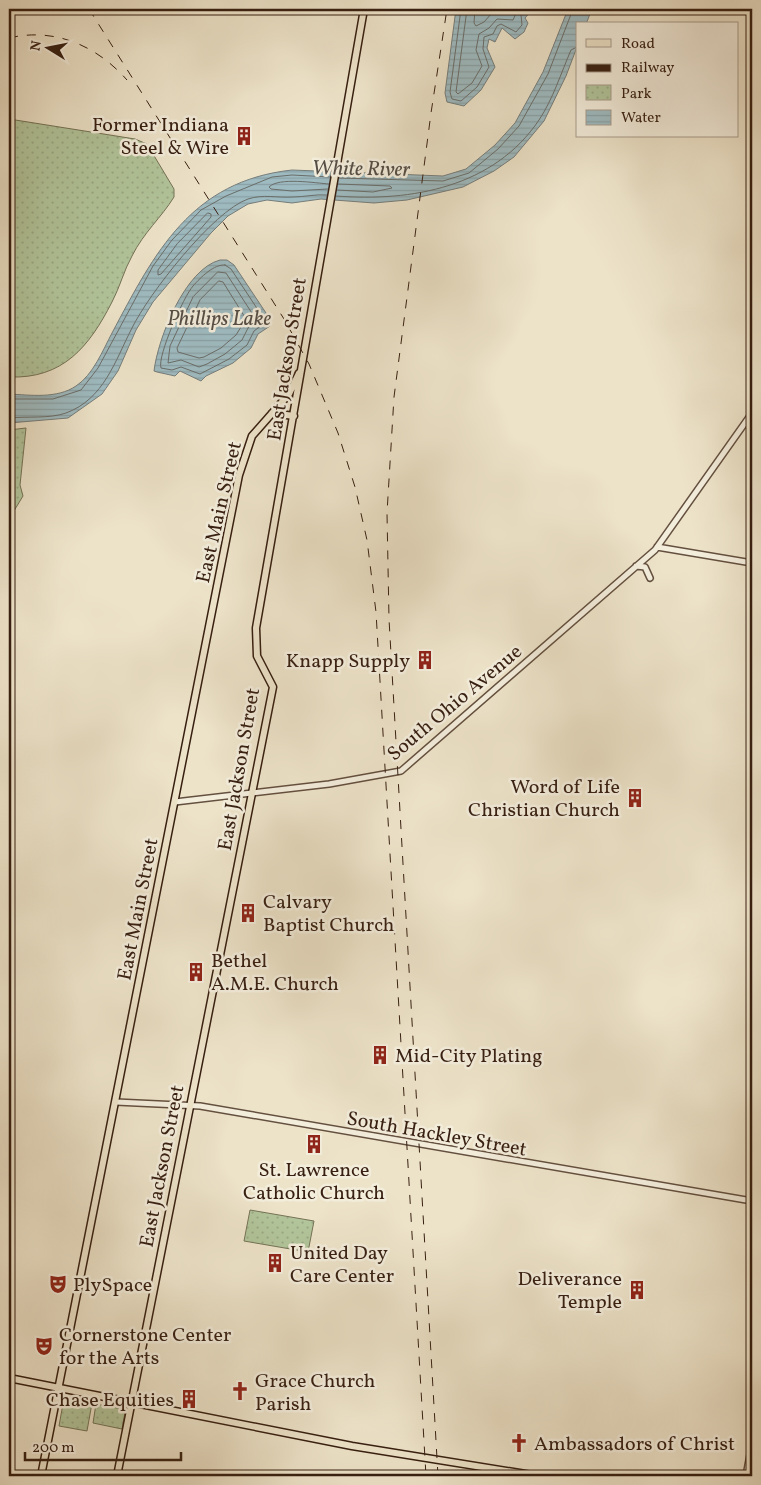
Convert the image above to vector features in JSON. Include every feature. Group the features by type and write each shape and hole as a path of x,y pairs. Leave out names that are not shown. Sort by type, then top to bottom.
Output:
{"main road":[{"name":"East Jackson Street","path":"117,1476 273,687 257,656 256,628 364,9"},
{"name":"East Main Street","path":"41,1476 176,802 239,475 249,441 289,394 302,365"},
{"path":"272,412 294,416"},
{"path":"9,1378 279,1432 538,1476"}],"street":[{"name":"South Ohio Avenue","path":"176,802 369,778 401,771 656,548 752,413"},
{"path":"656,548 752,563"},
{"path":"636,566 645,567 650,578"},
{"name":"South Hackley Street","path":"116,1102 190,1105 752,1201"},
{"path":"746,1476 752,1444"}],"green space":[{"path":"9,119 135,139 147,144 174,189 174,197 137,247 112,302 84,346 59,366 45,372 28,376 9,377"},
{"path":"26,428 20,485 23,496 9,519 9,430"},
{"path":"250,1210 314,1221 308,1252 244,1241"},
{"path":"64,1398 92,1403 87,1431 59,1426"},
{"path":"96,1404 122,1409 125,1412 122,1429 93,1423"}],"water":[{"path":"456,9 533,9 525,18 528,23 524,32 515,39 502,28 495,42 489,39 487,48 495,67 481,90 464,106 447,102 445,93"},
{"path":"568,9 592,9 587,22 576,22 576,50 566,76 544,121 514,157 494,171 463,187 407,200 374,203 321,199 292,203 267,200 248,204 228,216 211,233 153,302 136,330 118,371 102,394 68,418 9,423 9,394 52,395 69,390 88,375 97,362 144,275 161,249 180,225 202,205 227,189 257,177 292,170 443,176 466,169 495,145 515,123 543,72"},
{"name":"Phillips Lake","path":"220,260 227,260 234,265 270,319 270,326 258,334 251,348 233,363 206,376 201,381 180,371 175,376 154,371 161,341 175,306 195,276 207,266"}],"railway":[{"path":"89,9 284,319 309,364 338,433 355,487 367,540 376,612 426,1476"},
{"path":"438,1476 389,619 387,513 394,397 431,113 447,9"},
{"path":"9,38 43,35 59,37 74,42 102,58 127,80"}],"place":[{"name":"Former Indiana Steel & Wire","path":"244,136"},
{"name":"Knapp Supply","path":"425,660"},
{"name":"Word of Life Christian Church","path":"635,798"},
{"name":"Calvary Baptist Church","path":"248,913"},
{"name":"Bethel A.M.E. Church","path":"196,972"},
{"name":"Mid-City Plating","path":"380,1055"},
{"name":"St. Lawrence Catholic Church","path":"314,1144"},
{"name":"United Day Care Center","path":"275,1263"},
{"name":"PlySpace","path":"58,1284"},
{"name":"Deliverance Temple","path":"637,1290"},
{"name":"Cornerstone Center for the Arts","path":"44,1346"},
{"name":"Grace Church Parish","path":"240,1391"},
{"name":"Chase Equities","path":"189,1399"},
{"name":"Ambassadors of Christ","path":"519,1443"}],"water label":[{"name":"White River","path":"361,168"}]}
